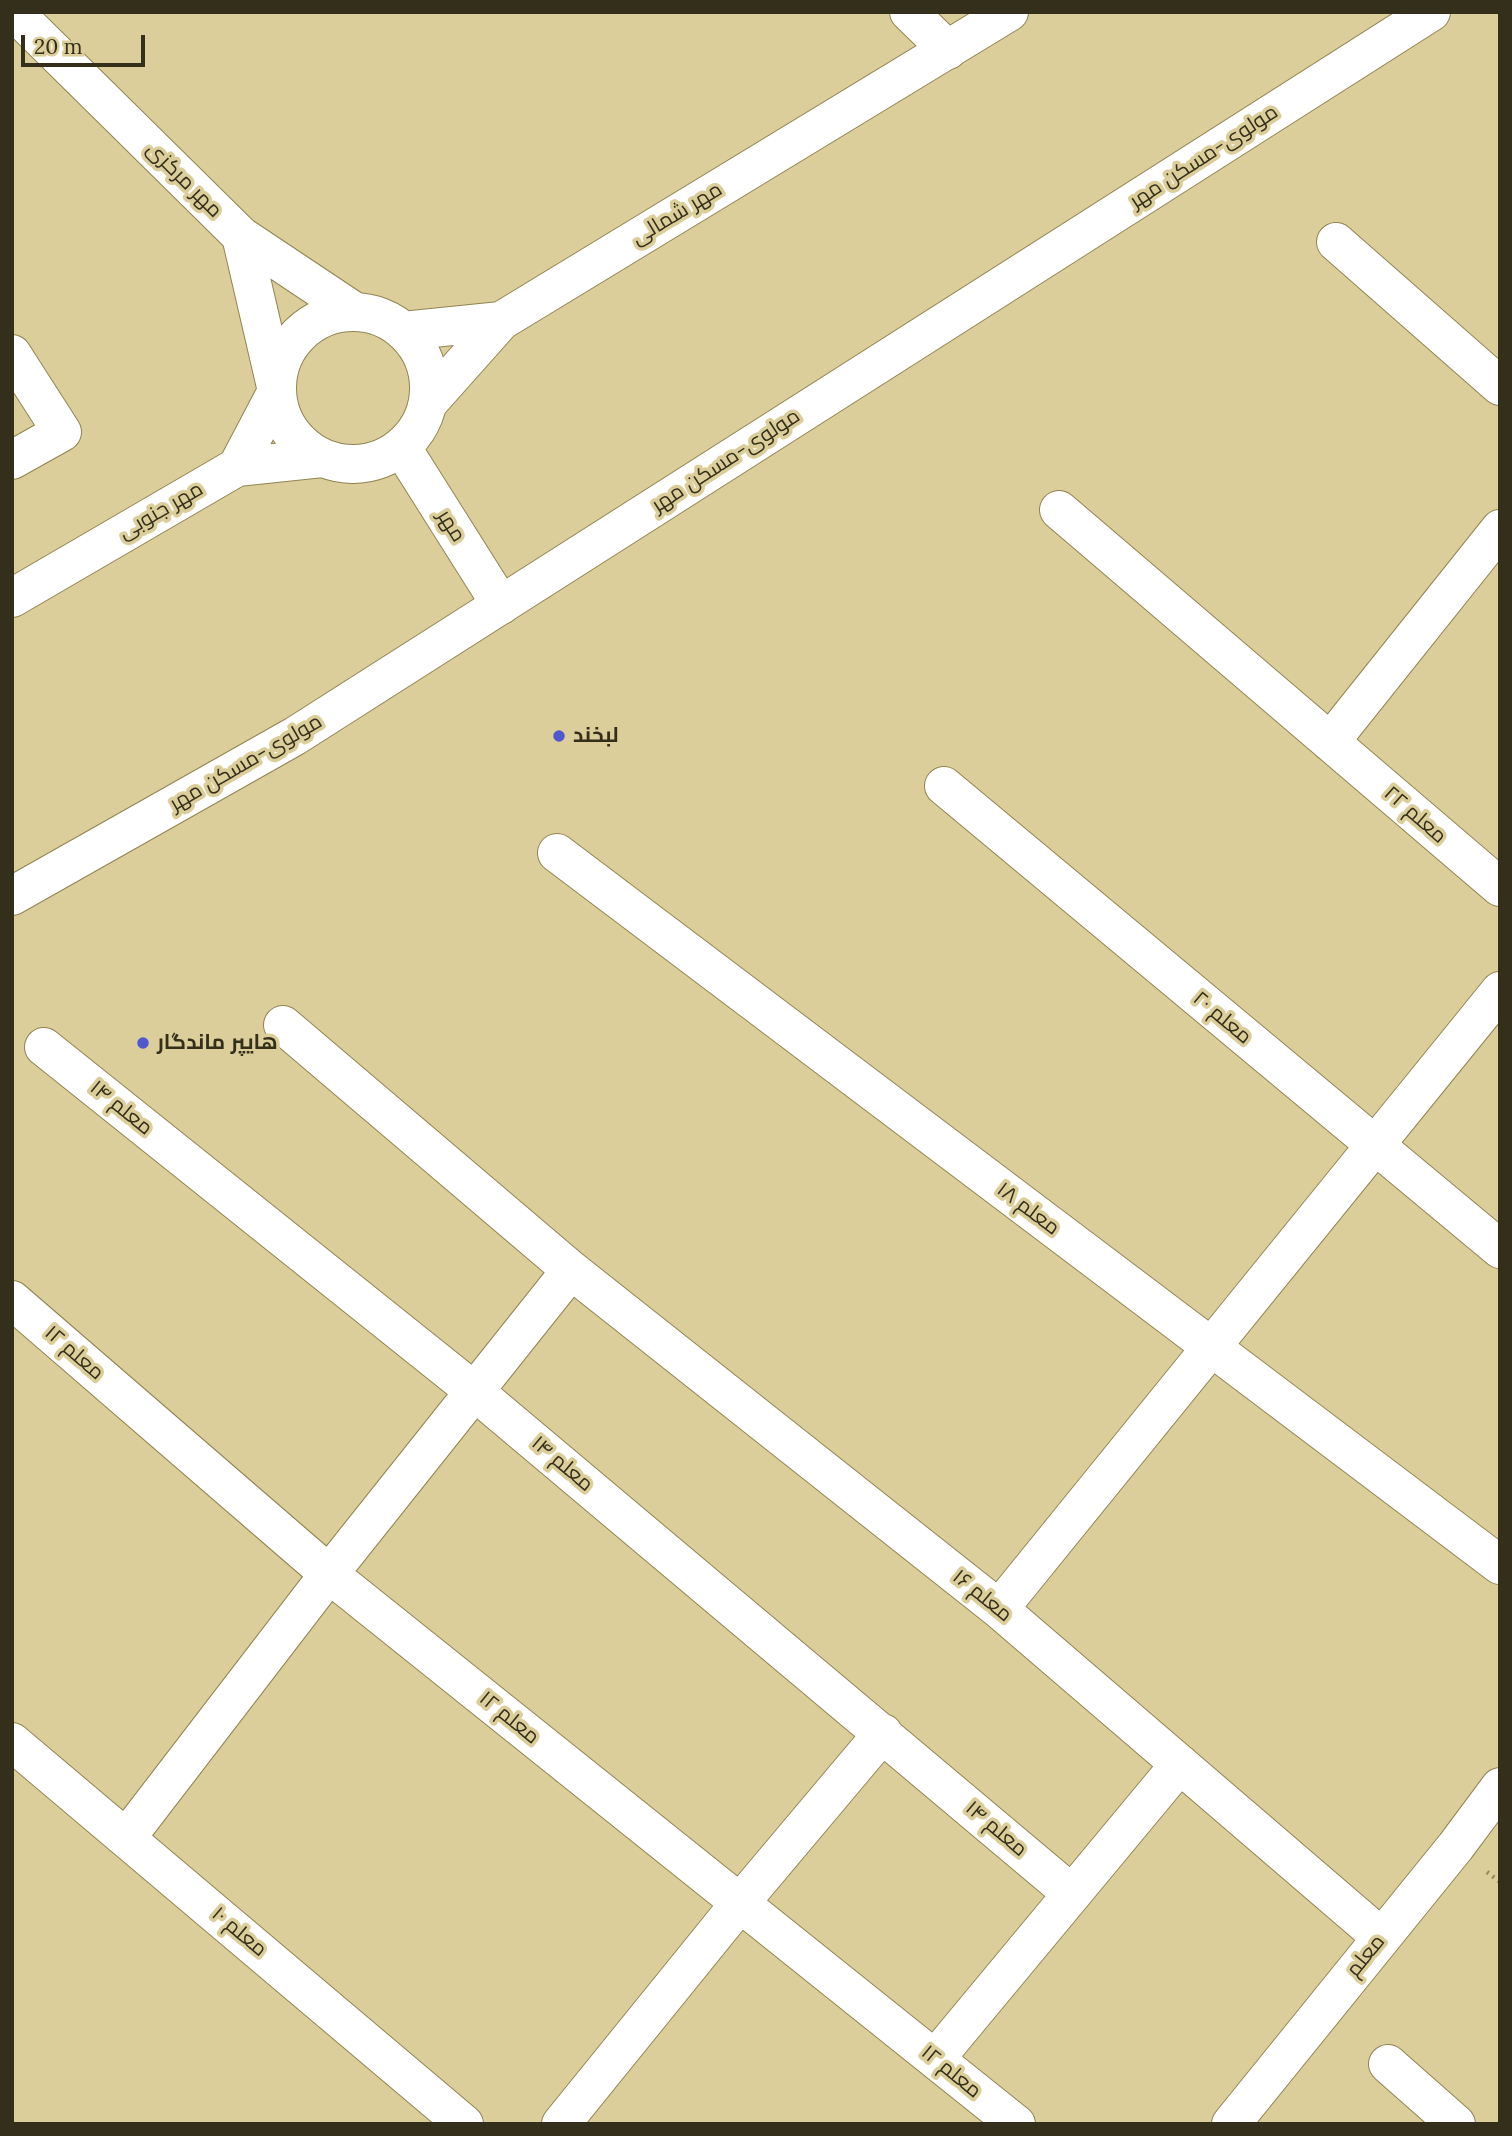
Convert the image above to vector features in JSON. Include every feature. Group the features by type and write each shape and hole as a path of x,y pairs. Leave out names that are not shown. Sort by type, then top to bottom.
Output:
{"street":[{"name":"مهر مرکزی","path":"14,12 241,236 355,312"},
{"path":"909,12 948,50"},
{"name":"مهر شمالی","path":"428,403 501,321 1009,12"},
{"name":"مولوی-مسکن مهر","path":"12,896 295,736 1431,12"},
{"path":"237,467 277,391 280,366 291,344 308,326 331,315 355,312 381,317 403,331 420,351 429,377 428,403 419,428 402,448 383,459 363,464 342,464 322,458 304,447 291,432 282,414 277,391 241,236"},
{"path":"1336,242 1500,386"},
{"path":"403,331 501,321"},
{"path":"12,354 62,432 12,460"},
{"name":"مهر","path":"402,448 501,605"},
{"name":"مهر جنوبی","path":"12,598 237,467 322,458"},
{"name":"معلم ۲۲","path":"1059,510 1500,887"},
{"path":"1330,742 1500,529"},
{"name":"معلم ۲۰","path":"944,786 1500,1249"},
{"name":"معلم ۱۸","path":"557,853 1500,1565"},
{"path":"999,1609 1500,991"},
{"name":"معلم ۱۶","path":"283,1025 571,1270 999,1609 1381,1937"},
{"name":"معلم ۱۴","path":"44,1046 474,1391 1071,1893"},
{"path":"127,1837 330,1574 571,1270"},
{"name":"معلم ۱۲","path":"12,1300 330,1574 1016,2124"},
{"path":"561,2124 740,1903 883,1733"},
{"name":"معلم ۱۰","path":"12,1742 464,2124"},
{"path":"935,2059 1180,1764"},
{"name":"معلم","path":"1231,2124 1456,1846 1500,1787"},
{"path":"1388,2064 1456,2124"}],"place":[{"name":"لبخند","path":"559,736"},
{"name":"هایپر ماندگار","path":"143,1043"}]}
